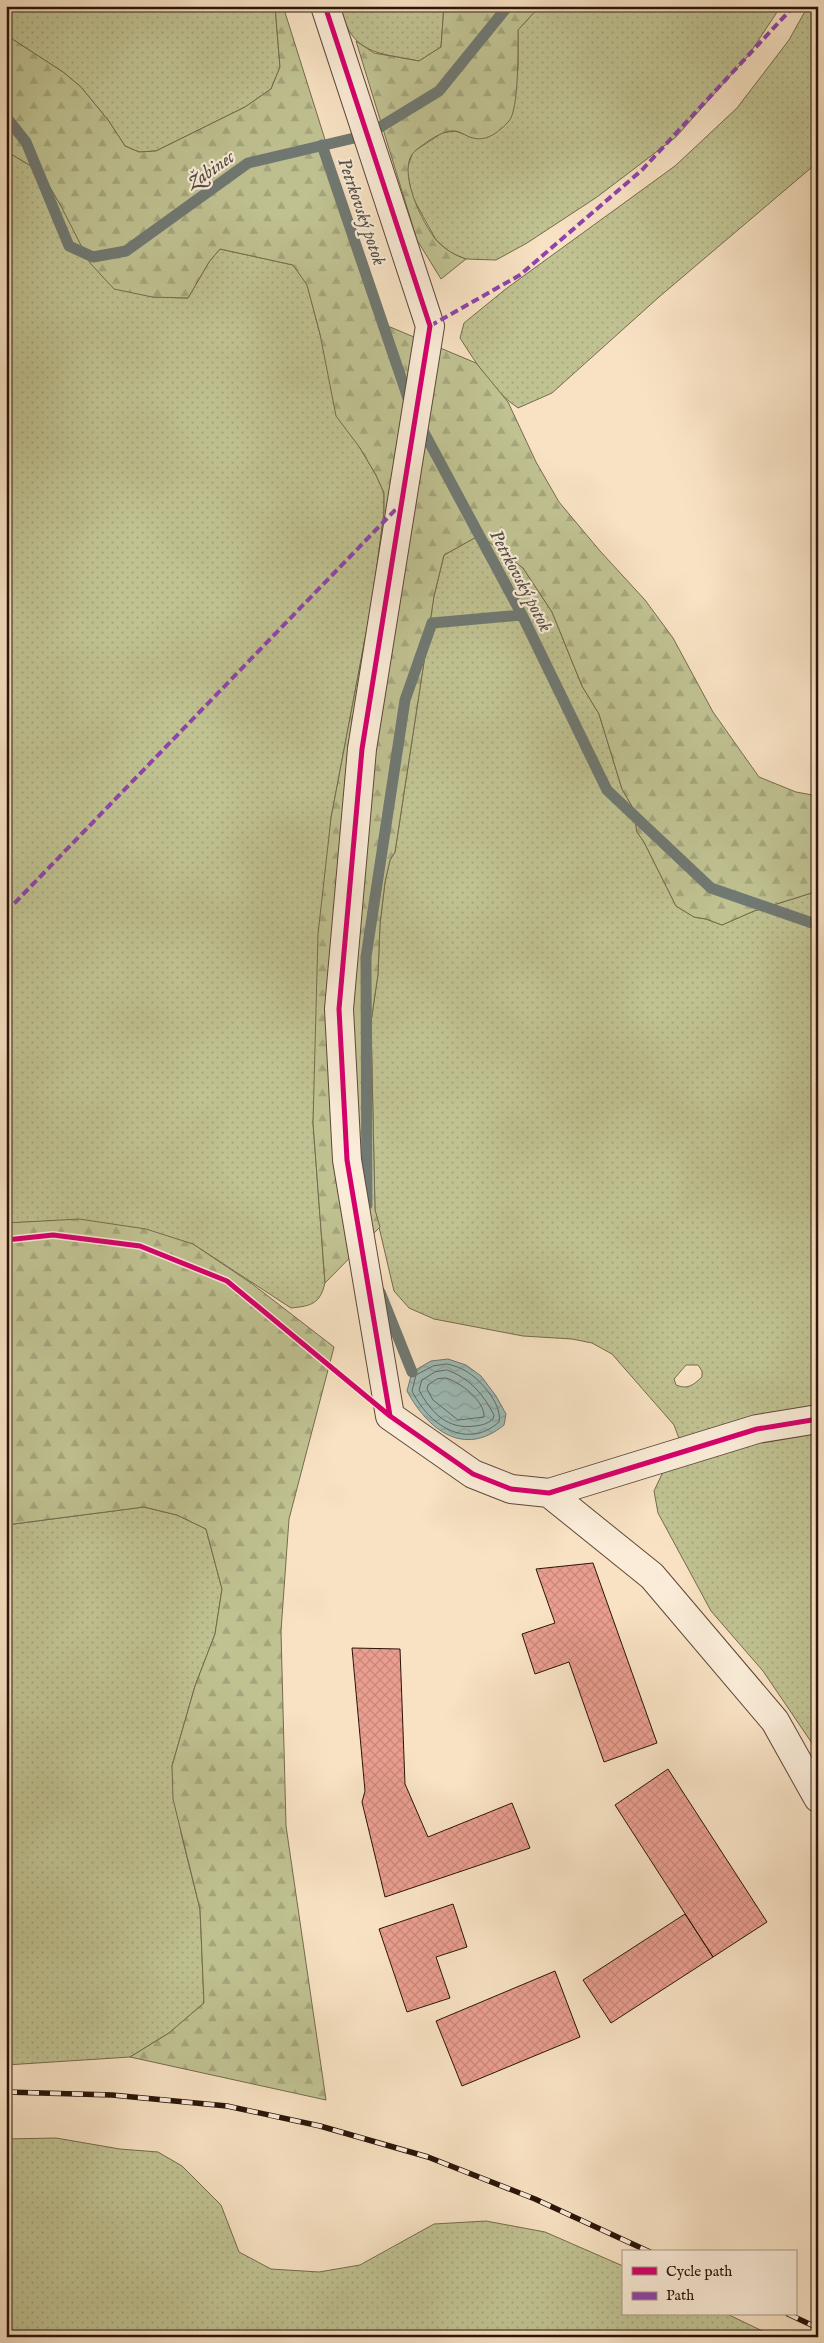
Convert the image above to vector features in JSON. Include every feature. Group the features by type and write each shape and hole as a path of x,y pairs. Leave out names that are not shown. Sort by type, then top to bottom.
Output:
{"street":[{"path":"325,6 430,326 362,749 339,1009 347,1160 390,1416 473,1474 511,1489 549,1493 757,1429 818,1419"},
{"path":"549,1493 652,1576 775,1720 818,1798"}],"green space":[{"path":"6,6 275,6 280,67 271,89 245,107 156,151 139,152 125,146 108,120 81,87 63,72 6,35"},
{"path":"275,6 283,6 383,324 476,363 508,402 536,462 559,502 600,551 645,600 673,638 713,712 759,777 796,792 818,796 818,891 754,911 722,925 694,917 676,906 644,842 637,832 633,808 622,789 599,714 582,686 552,612 523,568 480,535 444,555 434,596 395,852 390,860 385,882 380,924 378,974 371,1022 375,1210 380,1227 325,1283 313,1123 318,934 331,818 373,597 384,512 384,493 360,448 336,416 320,334 307,285 293,265 220,249 209,262 188,298 152,297 114,289 90,263 41,172 6,151 6,35 63,72 81,87 108,120 125,146 139,152 156,151 245,107 271,89 280,67"},
{"path":"339,6 444,6 441,47 419,61 390,56 368,49 351,34"},
{"path":"444,6 540,6 518,30 515,105 509,121 497,132 488,137 478,139 456,131 446,132 424,144 415,151 410,159 408,170 409,183 425,223 440,244 450,252 466,259 441,279 417,240 356,41 374,53 419,61 441,47"},
{"path":"540,6 781,6 748,56 676,137 597,197 527,243 496,260 466,259 451,253 436,240 412,196 407,169 413,152 442,133 455,131 474,138 518,70 518,30"},
{"path":"808,6 818,6 818,162 659,297 552,393 518,408 493,385 460,338 464,323 507,288 675,166 737,108 789,40"},
{"path":"6,151 41,172 61,206 152,297 188,298 209,262 220,249 293,265 307,284 320,334 360,448 384,493 384,512 373,597 331,818 313,1123 325,1283 317,1300 309,1305 291,1308 193,1244 54,1221 6,1223"},
{"path":"480,535 523,568 552,612 582,686 599,714 622,789 633,808 637,832 644,842 676,906 694,917 722,925 754,911 818,891 818,1752 763,1671 711,1611 658,1513 654,1491 662,1474 690,1447 680,1441 674,1425 612,1354 592,1343 572,1339 523,1336 434,1319 409,1308 394,1291 375,1210 371,1022 378,974 380,924 385,882 390,860 395,852 434,596 444,555","holes":["686,1365 698,1365 702,1371 702,1377 690,1386 676,1385 674,1379"]},
{"path":"79,1219 146,1229 193,1244 251,1283 334,1347 289,1519 281,1631 286,1826 326,2100 130,2057 169,2033 204,2003 200,1909 173,1799 172,1766 195,1686 215,1634 222,1589 206,1529 177,1515 144,1507 6,1525 6,1223"},
{"path":"144,1507 177,1515 206,1529 222,1589 215,1634 195,1686 172,1766 181,1833 200,1909 204,2003 169,2033 130,2057 6,2065 6,1525"},
{"path":"56,2138 120,2149 158,2152 182,2166 221,2205 239,2252 271,2269 319,2272 360,2265 434,2224 486,2221 545,2232 622,2266 622,2316 731,2316 775,2337 6,2337 6,2139"}],"water":[{"path":"448,1359 466,1365 481,1376 496,1396 506,1414 504,1425 489,1435 475,1439 461,1439 448,1435 436,1428 425,1417 407,1391 412,1372 431,1361"}],"building":[{"path":"593,1563 657,1743 604,1762 569,1662 535,1674 522,1634 555,1623 536,1569"},
{"path":"352,1648 400,1649 405,1784 428,1837 512,1803 530,1848 385,1897 362,1802 365,1791"},
{"path":"668,1769 767,1922 713,1957 615,1805"},
{"path":"453,1904 467,1947 436,1957 450,1998 407,2012 379,1929"},
{"path":"685,1914 713,1957 611,2023 583,1980"},
{"path":"555,1971 580,2037 462,2086 436,2021"}],"waterway":[{"name":"Žabinec","path":"6,117 26,142 69,246 93,257 126,251 248,163 367,135 439,91 508,6"},
{"name":"Petrkovský potok","path":"322,145 410,404"},
{"name":"Petrkovský potok","path":"420,425 522,615 607,790 711,888 818,925"},
{"path":"367,1205 366,957 405,700 432,623 522,615"},
{"path":"380,1292 412,1372"}],"railway":[{"path":"6,2092 112,2095 227,2106 320,2126 428,2157 535,2199 646,2250"},
{"path":"792,2316 818,2328"}],"marked path":[{"path":"6,8 14,6"},
{"path":"430,326 520,275 642,170 794,6"},
{"path":"6,912 399,506"}],"cycle path":[{"path":"325,6 430,326 362,749 339,1009 347,1160 390,1416"},
{"path":"6,1240 53,1235 140,1246 227,1281 390,1416 473,1474 511,1489 549,1493 757,1429 818,1419"}]}
